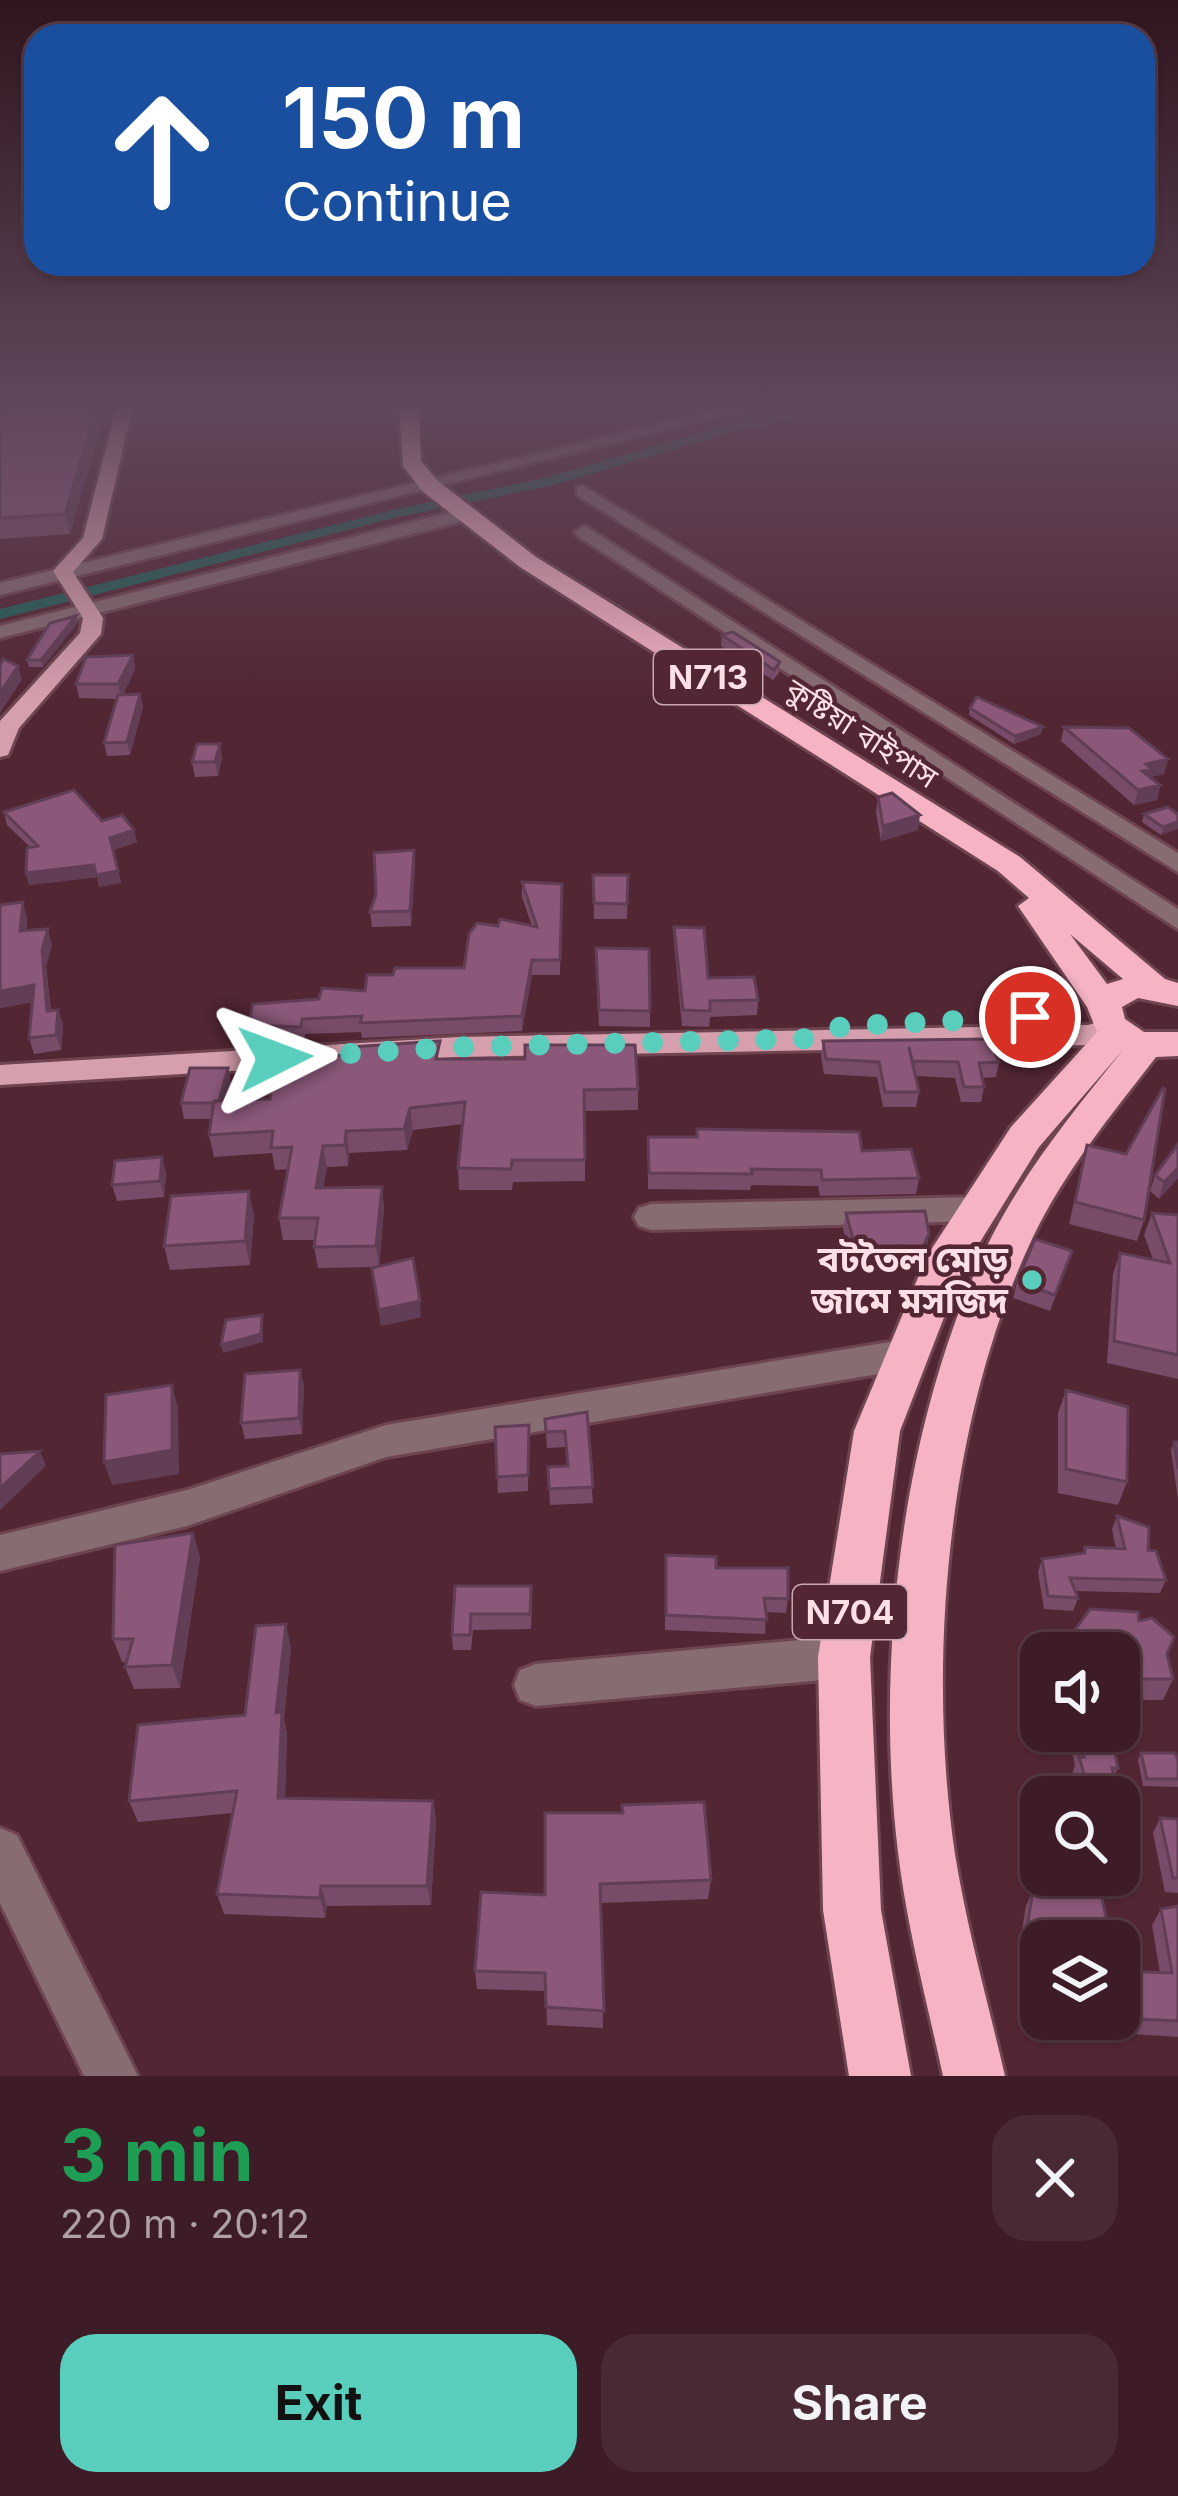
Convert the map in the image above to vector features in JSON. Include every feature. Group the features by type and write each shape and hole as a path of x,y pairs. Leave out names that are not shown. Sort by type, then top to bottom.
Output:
{"highway":[{"name":"কুষ্টিয়া বাইপাস","path":"453,506 528,562 958,837 1172,988"},
{"path":"1034,895 1126,1023"},
{"path":"989,1193 1024,1137 1126,1023 1172,988"},
{"name":"N704","path":"974,2076 942,1932 920,1784 926,1604 938,1469 966,1351 1012,1238 1065,1147 1126,1023"},
{"name":"N704","path":"880,2076 852,1910 844,1657 877,1431 942,1267 989,1193"}],"main road":[{"path":"0,750 8,726 90,634 86,604 65,576 92,539 100,506"},
{"path":"0,1076 458,1047 1062,1036 1126,1023"}],"street":[{"path":"0,589 345,506"},
{"path":"607,506 1178,864"},
{"path":"0,632 86,604 463,514"},
{"path":"585,532 1178,921"},
{"path":"651,1217 989,1193"},
{"path":"0,1553 187,1508 386,1441 908,1354"},
{"path":"536,1685 844,1657"},
{"path":"0,1852 112,2076"}],"building":[{"path":"0,506 67,506 65,514 0,518"},
{"path":"76,616 41,660 27,660 50,623"},
{"path":"733,632 780,662 774,670 722,635"},
{"path":"133,655 118,684 76,684 86,657"},
{"path":"3,659 18,666 0,693 0,666"},
{"path":"140,694 127,742 104,743 118,695"},
{"path":"977,697 1043,727 1015,736 970,708"},
{"path":"1064,727 1129,728 1168,759 1146,764 1152,769 1142,771 1160,785 1138,790"},
{"path":"197,744 220,744 215,762 192,762"},
{"path":"74,790 102,821 122,815 134,830 110,838 118,871 96,875 94,865 26,873 27,848 38,846 4,812"},
{"path":"892,793 920,815 883,826 878,797"},
{"path":"1168,807 1178,814 1178,822 1163,827 1144,814"},
{"path":"414,850 410,911 370,912 376,894 374,853"},
{"path":"593,875 628,875 627,904 594,903"},
{"path":"522,882 562,884 560,960 532,960 522,1016 360,1023 362,1016 302,1019 301,1027 248,1025 253,1004 319,999 322,988 365,991 367,975 393,975 395,968 464,968 469,934 477,923 498,926 500,919 537,927"},
{"path":"23,902 20,931 48,929 42,950 47,1011 58,1010 56,1035 29,1038 34,985 0,991 0,905"},
{"path":"674,927 704,928 708,978 754,977 758,1000 710,1001 710,1011 683,1010"},
{"path":"596,948 649,949 650,1011 599,1010"},
{"path":"989,1039 999,1062 979,1063 984,1087 964,1087 958,1062 912,1061 919,1092 885,1092 879,1062 826,1059 823,1041"},
{"path":"440,1041 436,1059 525,1059 525,1045 635,1045 638,1089 584,1090 585,1160 512,1160 511,1169 458,1168 465,1102 410,1108 404,1129 346,1131 345,1145 323,1146 316,1188 382,1187 376,1246 314,1247 318,1218 279,1218 292,1147 271,1148 273,1131 209,1135 214,1101 270,1099 276,1051 297,1050 297,1057 348,1055 351,1047"},
{"path":"190,1068 228,1068 219,1101 181,1103"},
{"path":"1163,1088 1144,1220 1075,1202 1087,1145 1126,1154"},
{"path":"697,1129 859,1132 862,1151 911,1149 919,1178 822,1180 821,1170 649,1173 648,1137 697,1137"},
{"path":"1178,1144 1178,1168 1164,1182 1155,1175"},
{"path":"162,1157 160,1181 112,1185 115,1161"},
{"path":"249,1191 245,1241 164,1246 171,1196"},
{"path":"925,1211 929,1234 921,1251 856,1250 846,1213"},
{"path":"1152,1213 1178,1215 1178,1355 1114,1341 1120,1253 1170,1263"},
{"path":"1035,1239 1072,1251 1055,1295 1017,1282"},
{"path":"413,1258 420,1301 379,1310 372,1268"},
{"path":"262,1315 261,1334 221,1345 226,1320"},
{"path":"300,1370 299,1418 241,1423 245,1374"},
{"path":"172,1385 172,1450 104,1462 106,1395"},
{"path":"1066,1390 1128,1407 1127,1482 1066,1469"},
{"path":"587,1412 593,1487 549,1489 548,1467 568,1466 565,1431 546,1432 545,1419"},
{"path":"529,1425 528,1475 497,1477 495,1427"},
{"path":"40,1451 0,1488 0,1454"},
{"path":"1117,1516 1149,1527 1148,1550 1156,1551 1166,1580 1070,1578 1078,1598 1048,1596 1042,1559 1085,1553 1085,1547 1125,1549"},
{"path":"193,1533 172,1665 125,1667 133,1639 113,1639 115,1545"},
{"path":"666,1555 716,1557 716,1568 788,1568 788,1599 764,1598 767,1620 666,1615"},
{"path":"455,1586 531,1586 530,1614 471,1614 470,1635 452,1635"},
{"path":"1090,1609 1138,1612 1139,1621 1152,1618 1174,1637 1167,1654 1173,1679 1140,1679 1140,1632 1073,1632"},
{"path":"286,1624 276,1713 282,1712 278,1798 433,1801 427,1886 321,1886 320,1898 217,1894 237,1791 129,1801 138,1725 245,1715 256,1626"},
{"path":"1083,1752 1115,1752 1118,1768 1112,1768 1114,1776 1085,1776 1079,1757 1084,1757"},
{"path":"1141,1753 1175,1753 1178,1779 1147,1779"},
{"path":"704,1802 711,1880 600,1884 604,2011 546,2007 545,1973 475,1971 481,1892 545,1895 545,1813 623,1813 622,1805"},
{"path":"1160,1818 1178,1819 1178,1878 1173,1878"},
{"path":"1032,1896 1101,1896 1107,1920 1028,1920"},
{"path":"1178,1906 1178,2021 1140,2019 1140,1972 1172,1973 1161,1909"}],"waterway":[{"path":"0,614 432,506"}],"place":[{"name":"বটতৈল মোড় জামে মসজিদ","path":"1032,1280"}],"route":[{"path":"275,1058 458,1047 803,1039 844,1026 1030,1017"}]}
